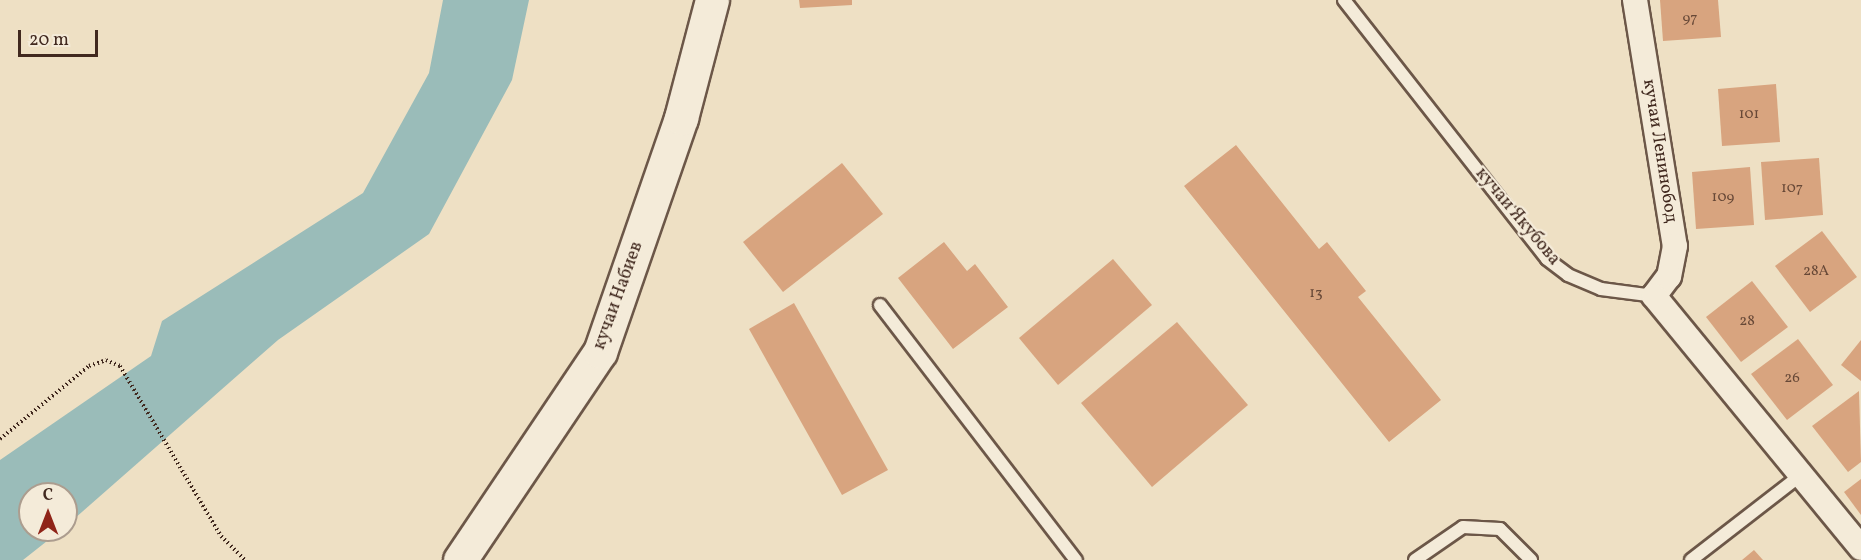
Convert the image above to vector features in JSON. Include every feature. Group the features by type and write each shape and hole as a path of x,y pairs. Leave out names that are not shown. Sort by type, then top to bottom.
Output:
{"main road":[{"name":"кучаи Набиев","path":"460,560 600,352 681,118 712,0"}],"street":[{"name":"кучаи Ленинобод","path":"1635,0 1675,246 1670,276 1654,296"},
{"path":"1654,296 1861,548"}],"lane":[{"name":"кучаи Якубова","path":"1344,0 1547,259 1568,275 1601,289 1654,296"},
{"path":"880,305 1076,560"},
{"path":"1691,560 1801,475"},
{"path":"1415,560 1463,527 1484,527 1500,529 1531,560"}],"path":[{"path":"0,439 89,366 106,360 120,366 221,536 245,560"}],"water":[{"path":"443,0 529,0 512,80 429,234 278,340 78,515 78,482 18,482 18,542 46,542 23,560 0,560 0,460 151,356 162,321 363,193 429,73"}],"building":[{"path":"799,0 852,0 852,5 800,8"},
{"path":"1660,0 1718,0 1721,37 1663,41"},
{"path":"1776,84 1780,142 1722,146 1718,89"},
{"path":"1236,145 1319,249 1327,242 1366,291 1358,297 1441,400 1389,442 1184,186"},
{"path":"1819,158 1823,215 1765,220 1761,162"},
{"path":"842,163 883,214 783,292 743,242"},
{"path":"1750,167 1754,225 1696,229 1692,172"},
{"path":"1822,231 1857,277 1810,312 1775,266"},
{"path":"944,242 967,271 975,264 1008,307 953,349 898,278"},
{"path":"1113,259 1152,305 1058,385 1019,338"},
{"path":"1752,281 1788,327 1741,362 1706,317"},
{"path":"794,303 888,470 842,495 749,329"},
{"path":"1177,322 1248,405 1152,487 1081,403"},
{"path":"1798,339 1833,385 1787,420 1751,374"},
{"path":"1861,340 1861,381 1841,365"},
{"path":"1859,391 1861,462 1848,472 1812,426"},
{"path":"1861,479 1861,515 1844,492"},
{"path":"1754,550 1763,560 1742,560"}]}
